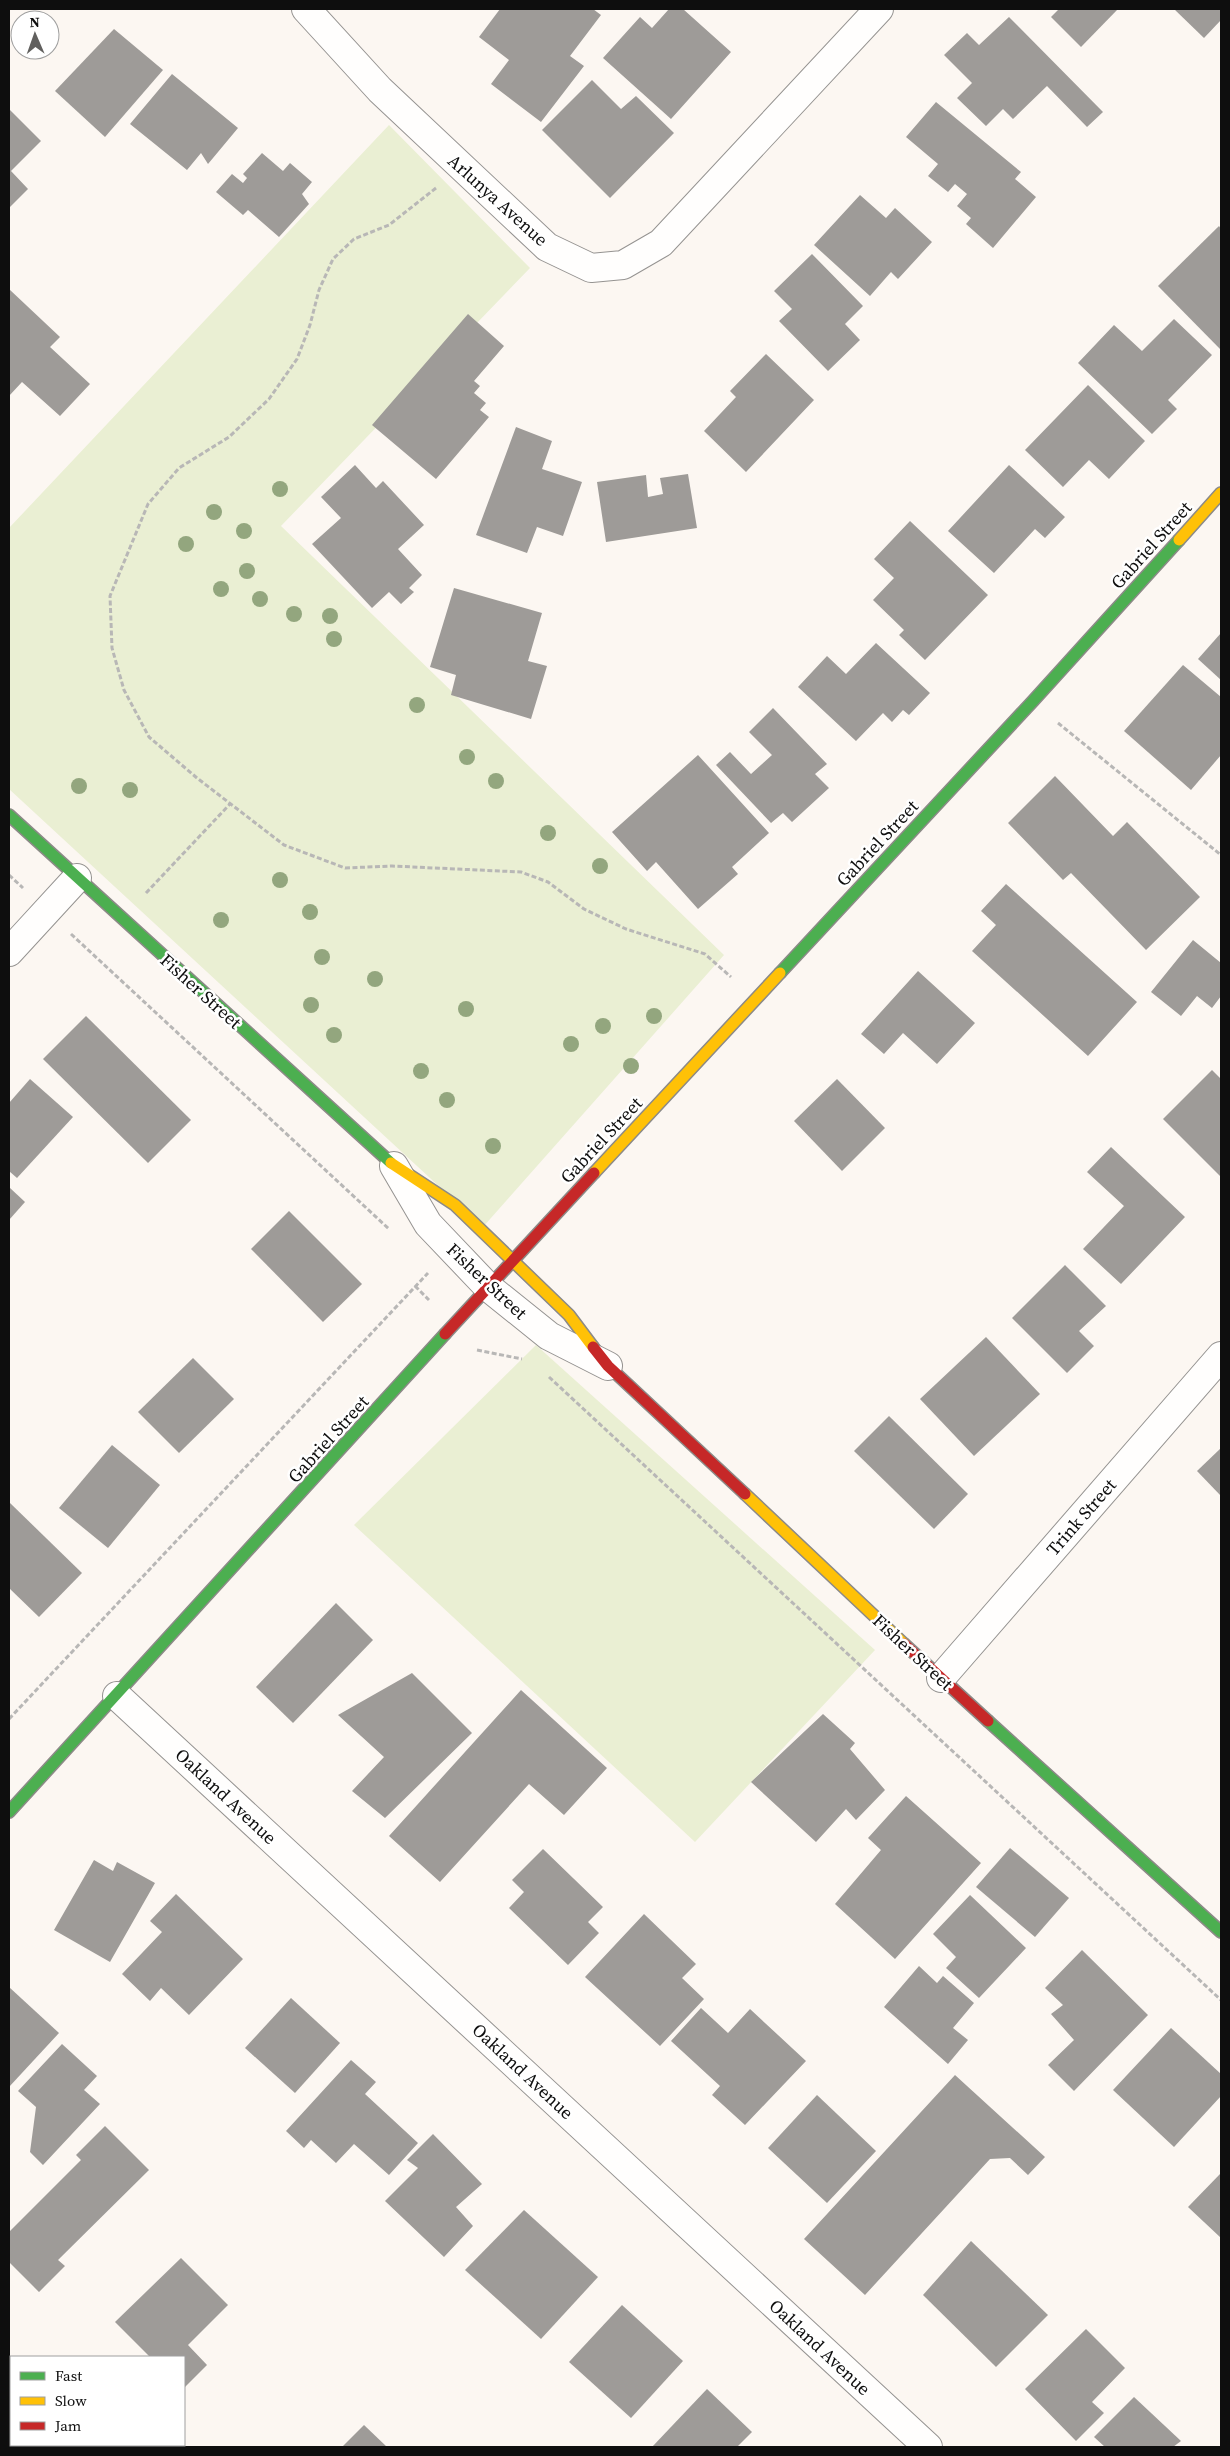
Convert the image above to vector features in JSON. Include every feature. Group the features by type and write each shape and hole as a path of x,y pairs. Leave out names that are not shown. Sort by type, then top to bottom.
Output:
{"street":[{"name":"Arlunya Avenue","path":"306,9 380,90 547,247 591,268 624,265 661,243 879,9"},
{"name":"Gabriel Street","path":"9,1812 117,1696 488,1287 1033,701 1221,493"},
{"name":"Fisher Street","path":"9,815 394,1166 455,1205 569,1315 608,1366 941,1678 1221,1932"},
{"path":"9,952 77,878"},
{"name":"Fisher Street","path":"394,1166 428,1224 488,1287 549,1336 608,1366"},
{"name":"Trink Street","path":"941,1678 1221,1356"},
{"name":"Oakland Avenue","path":"117,1696 928,2447"}],"path":[{"path":"462,168 389,225 354,239 333,259 319,290 310,325 297,359 269,399 229,437 179,468 148,504 110,596 112,648 124,690 149,737 230,804 284,845 345,868 392,866 521,872 548,882 584,909 626,930 705,954 756,999"},
{"path":"1033,701 1221,855"},
{"path":"122,919 230,804"},
{"path":"9,875 396,1235"},
{"path":"9,1718 432,1269"},
{"path":"546,1374 1221,2000"}],"green space":[{"path":"389,125 530,268 281,526 724,955 483,1227 9,789 9,528"},
{"path":"536,1345 875,1650 695,1842 354,1525"}],"building":[{"path":"500,9 593,9 601,15 570,56 584,66 541,122 491,84 509,60 479,37"},
{"path":"669,9 683,9 731,52 671,119 603,58 640,17 652,28"},
{"path":"1059,9 1118,9 1081,47 1051,17"},
{"path":"1174,9 1221,9 1221,20 1204,38"},
{"path":"1009,17 1103,112 1087,127 1047,86 1013,119 1003,109 986,126 957,98 972,83 944,55 967,33 979,45"},
{"path":"114,29 163,70 105,137 55,91"},
{"path":"172,74 238,128 208,164 201,153 187,170 130,124"},
{"path":"592,80 621,109 636,96 674,133 610,198 542,130"},
{"path":"936,102 1021,172 1015,179 1036,197 993,248 966,224 971,218 957,206 967,194 955,184 948,192 928,176 938,164 906,137"},
{"path":"9,109 41,141 11,171 28,189 9,208"},
{"path":"262,153 283,171 290,163 312,182 302,194 309,204 279,237 248,210 243,215 216,192 232,174 243,183 247,178 243,174"},
{"path":"860,195 886,218 895,208 932,242 898,279 891,272 870,296 814,245"},
{"path":"1219,226 1221,229 1221,350 1158,286"},
{"path":"812,254 863,306 845,324 860,340 828,371 779,321 792,309 774,291"},
{"path":"9,289 60,337 50,347 90,384 60,416 22,382 9,396"},
{"path":"468,314 504,346 474,381 480,386 474,393 486,403 480,410 489,417 436,479 372,425"},
{"path":"1174,319 1212,355 1168,400 1177,409 1152,434 1078,363 1114,325 1142,351"},
{"path":"766,354 814,400 746,472 704,431 736,397 730,391"},
{"path":"1088,385 1145,441 1109,479 1089,460 1063,487 1025,450"},
{"path":"516,427 552,441 542,469 582,482 563,536 537,527 527,553 476,535"},
{"path":"355,465 376,488 383,481 424,525 398,549 422,575 409,588 414,592 401,604 389,592 372,608 312,544 341,518 321,497"},
{"path":"1009,465 1065,517 1045,538 1035,529 994,573 948,531"},
{"path":"688,474 697,528 606,542 597,482 646,475 648,497 663,494 660,478"},
{"path":"910,521 988,595 925,660 899,635 904,630 873,600 894,578 874,559"},
{"path":"454,588 542,613 528,661 547,666 531,719 451,695 456,675 430,667"},
{"path":"1221,633 1221,680 1198,659"},
{"path":"876,643 930,693 909,715 903,710 892,722 883,713 856,741 798,687 827,656 846,674"},
{"path":"1183,665 1221,697 1221,755 1191,790 1124,731"},
{"path":"773,708 827,764 815,774 829,788 792,822 783,813 771,823 716,765 730,752 751,774 772,755 749,732"},
{"path":"698,755 769,833 732,867 738,874 698,909 656,862 647,871 612,832"},
{"path":"1055,776 1113,836 1127,822 1200,897 1146,950 1071,873 1063,880 1008,823"},
{"path":"1006,884 1137,1002 1088,1056 972,951 996,925 981,911"},
{"path":"1193,940 1221,963 1221,996 1212,1008 1197,996 1181,1016 1151,992"},
{"path":"918,971 975,1023 937,1064 903,1033 884,1054 861,1034"},
{"path":"86,1016 191,1120 148,1163 43,1059"},
{"path":"1212,1070 1221,1079 1221,1177 1163,1119"},
{"path":"30,1079 73,1117 17,1178 9,1171 9,1103"},
{"path":"837,1079 885,1128 842,1171 794,1121"},
{"path":"1111,1147 1185,1217 1121,1284 1083,1249 1124,1206 1087,1172"},
{"path":"9,1187 25,1202 9,1220"},
{"path":"289,1211 362,1284 323,1322 251,1249"},
{"path":"1065,1265 1106,1306 1079,1331 1094,1346 1067,1373 1012,1318"},
{"path":"986,1337 1040,1394 974,1456 920,1399"},
{"path":"193,1358 234,1399 179,1453 138,1412"},
{"path":"889,1416 968,1494 934,1529 854,1451"},
{"path":"112,1445 160,1485 108,1548 59,1508"},
{"path":"1221,1448 1221,1496 1197,1471"},
{"path":"9,1502 82,1573 39,1617 9,1588"},
{"path":"336,1603 373,1640 293,1723 256,1687"},
{"path":"412,1673 472,1733 385,1818 352,1791 384,1757 338,1715"},
{"path":"521,1690 607,1768 564,1815 529,1784 440,1882 389,1836"},
{"path":"823,1714 855,1743 850,1749 885,1790 856,1820 846,1809 816,1842 751,1782"},
{"path":"906,1796 981,1863 895,1959 835,1904 881,1850 868,1838"},
{"path":"1010,1848 1069,1898 1035,1937 976,1887"},
{"path":"543,1849 603,1907 588,1922 599,1933 568,1965 509,1908 524,1892 512,1880"},
{"path":"94,1860 113,1871 117,1862 155,1883 110,1962 54,1930"},
{"path":"176,1894 243,1959 189,2015 161,1988 150,2001 122,1974 162,1932 150,1921"},
{"path":"970,1895 1026,1948 979,1998 946,1968 956,1957 933,1934"},
{"path":"644,1914 696,1964 682,1978 704,1999 660,2046 585,1977"},
{"path":"1082,1950 1148,2015 1074,2091 1048,2065 1074,2040 1051,2014 1063,2005 1045,1988"},
{"path":"919,1966 937,1983 943,1976 974,2003 953,2028 968,2040 948,2064 884,2007"},
{"path":"9,1987 59,2033 9,2087"},
{"path":"291,1998 340,2043 295,2093 245,2048"},
{"path":"701,2008 728,2033 750,2009 806,2061 745,2125 712,2095 720,2086 671,2041"},
{"path":"1171,2028 1221,2074 1221,2096 1174,2147 1113,2090"},
{"path":"62,2044 97,2076 84,2090 100,2104 43,2165 30,2152 36,2107 18,2091"},
{"path":"351,2060 376,2082 365,2094 418,2143 389,2175 354,2144 336,2163 311,2140 304,2148 286,2131"},
{"path":"955,2075 1045,2157 1028,2175 1010,2158 990,2159 865,2295 804,2239"},
{"path":"817,2095 876,2151 827,2203 768,2148"},
{"path":"105,2126 149,2170 58,2260 65,2266 39,2292 9,2262 9,2232 81,2160 76,2155"},
{"path":"433,2134 482,2184 456,2207 473,2226 444,2257 385,2201 418,2168 407,2160"},
{"path":"1221,2173 1221,2238 1188,2207"},
{"path":"524,2210 598,2277 541,2339 465,2270"},
{"path":"971,2241 1048,2315 996,2367 923,2295"},
{"path":"181,2258 228,2305 188,2345 207,2365 185,2387 185,2356 149,2356 115,2322"},
{"path":"622,2305 683,2361 631,2418 569,2362"},
{"path":"1086,2329 1125,2368 1092,2402 1104,2413 1076,2441 1025,2389"},
{"path":"707,2389 752,2432 737,2447 652,2447"},
{"path":"1134,2397 1181,2441 1173,2447 1105,2447 1094,2437"},
{"path":"364,2425 387,2447 342,2447"}],"traffic: fast":[{"path":"780,973 1033,701 1179,540"},
{"path":"9,815 391,1163"},
{"path":"9,1812 445,1334"},
{"path":"988,1721 1221,1932"}],"traffic: slow":[{"path":"1179,540 1221,493"},
{"path":"594,1173 780,973"},
{"path":"391,1163 455,1205 569,1315 593,1347"},
{"path":"745,1494 904,1644"}],"traffic: jam":[{"path":"445,1334 594,1173"},
{"path":"593,1347 608,1366 745,1494"},
{"path":"904,1644 988,1721"}]}
